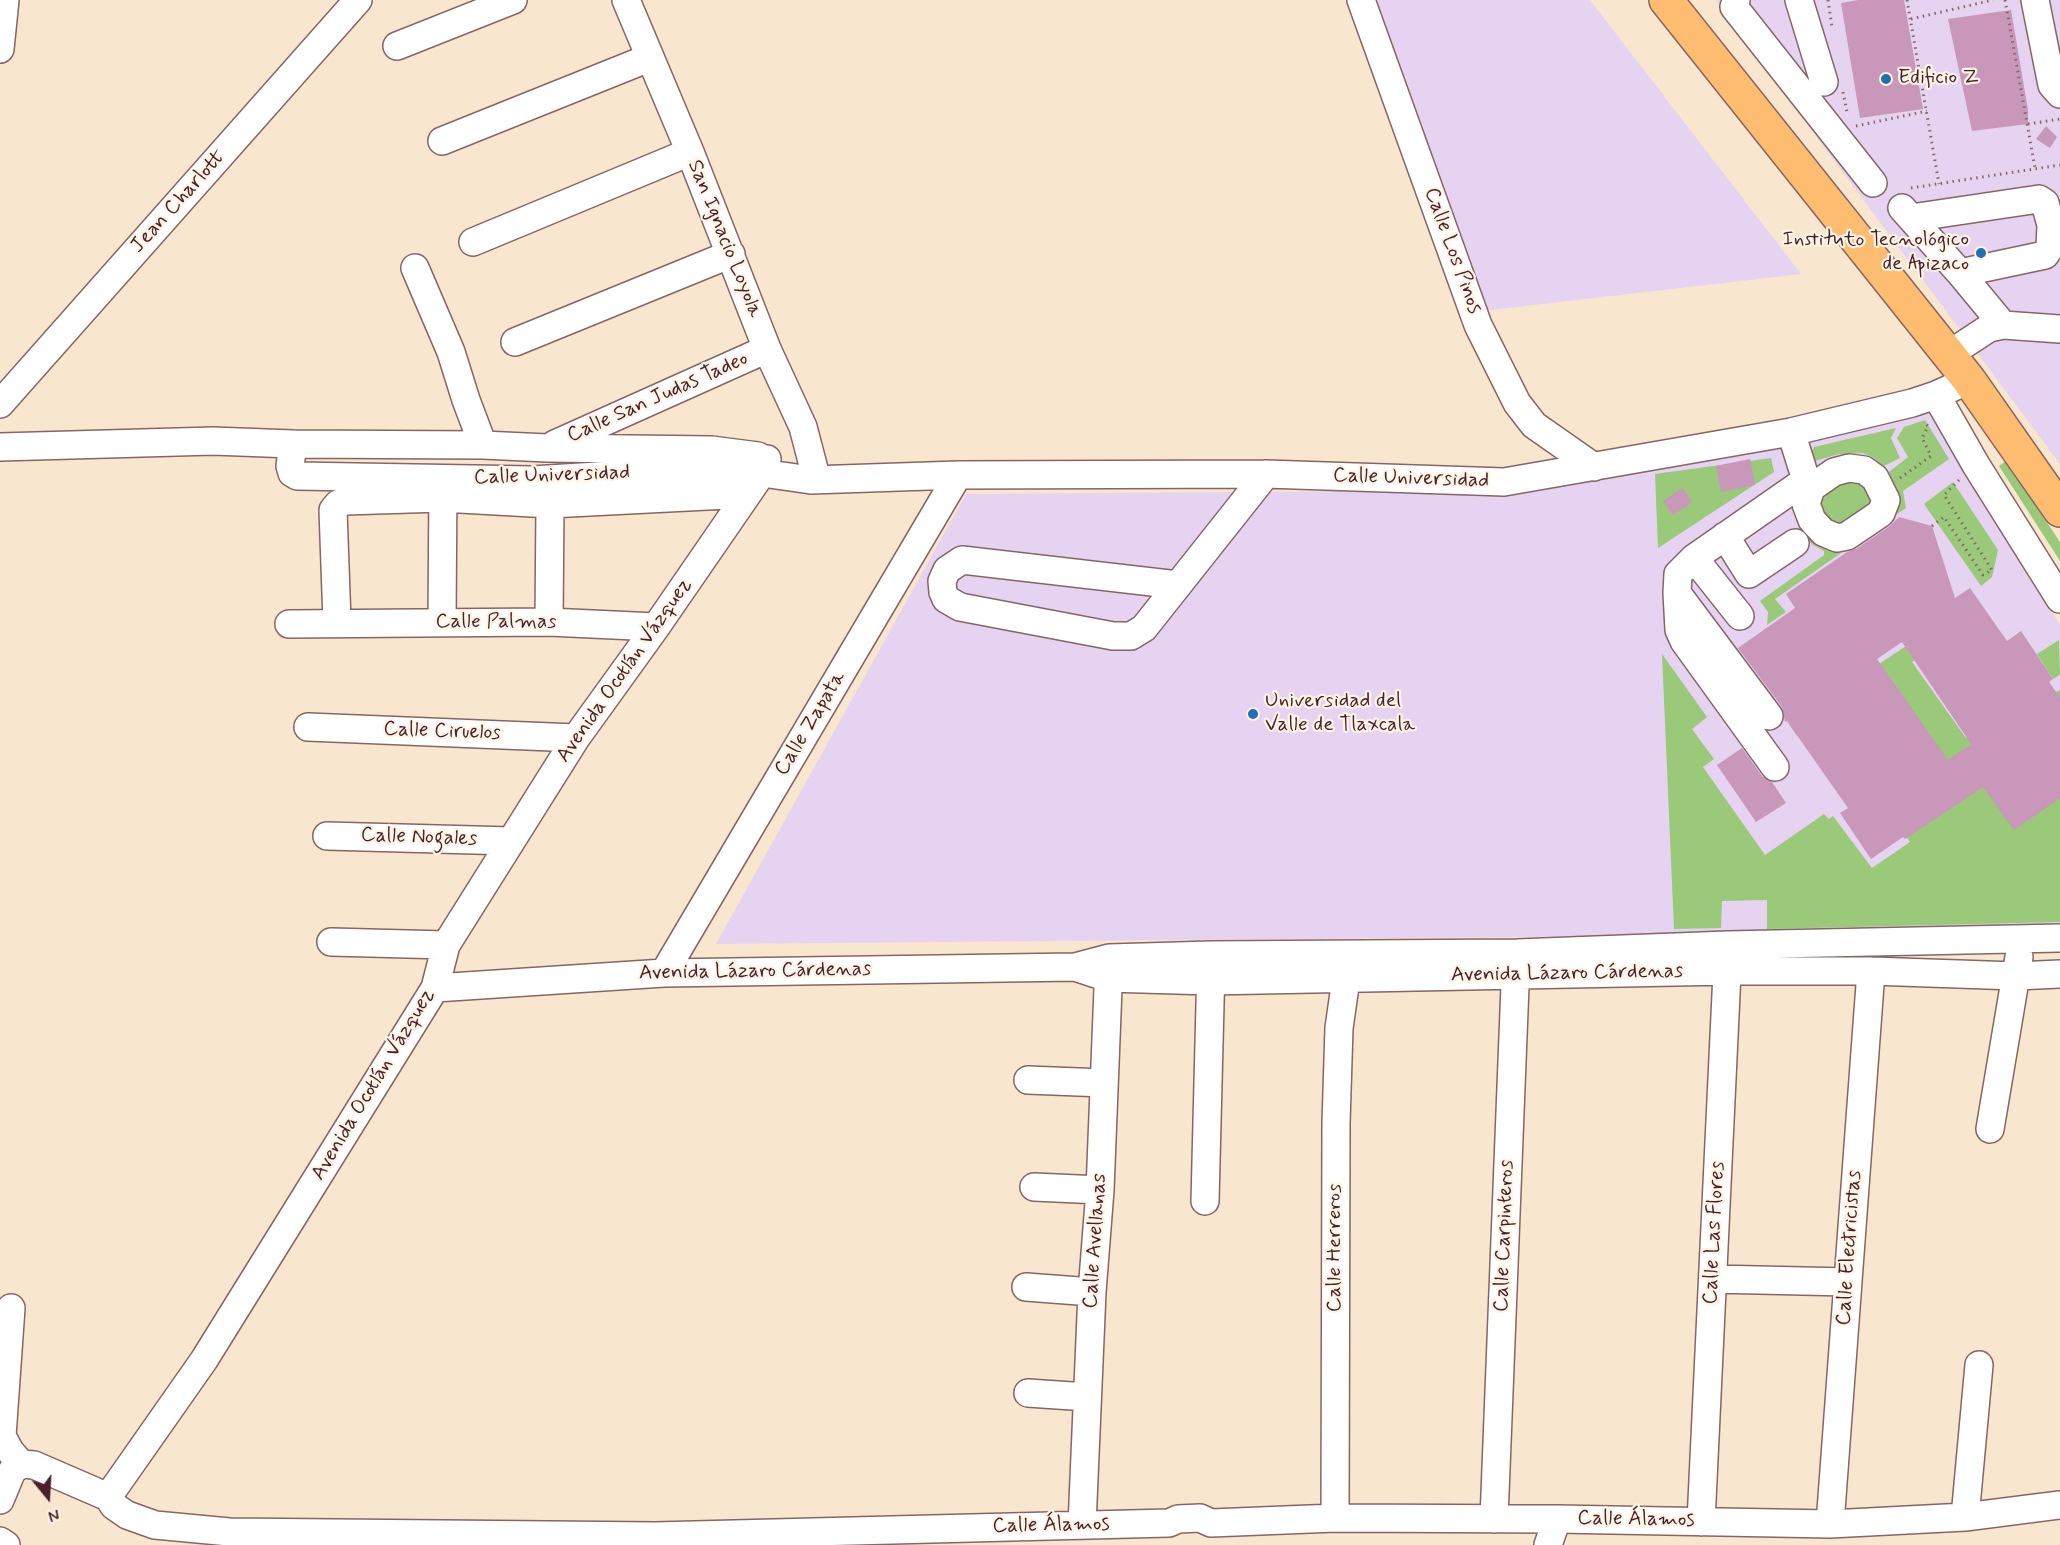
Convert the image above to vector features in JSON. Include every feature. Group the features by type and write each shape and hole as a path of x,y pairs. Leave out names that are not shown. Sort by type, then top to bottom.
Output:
{"main road":[{"path":"1666,0 1969,381 2060,510"}],"street":[{"path":"0,49 5,0"},
{"name":"Jean Charlott","path":"0,404 358,0"},
{"path":"397,46 513,0"},
{"name":"San Ignacio Loyola","path":"626,0 690,152 768,349 803,427 813,475"},
{"name":"Calle Los Pinos","path":"1361,0 1478,325 1512,393 1534,425 1594,467"},
{"path":"1736,0 1734,7 1873,183"},
{"path":"1799,0 1833,81"},
{"path":"2038,12 2060,46"},
{"path":"2038,12 2052,85 2060,94"},
{"path":"442,141 649,58"},
{"path":"473,242 690,152"},
{"path":"1905,204 2039,199 2045,203 2051,225 2050,248 2045,255 1960,273"},
{"path":"1905,204 2003,326"},
{"path":"515,342 731,254"},
{"path":"415,268 451,352 483,445"},
{"path":"1948,355 1989,328 2003,326 2060,329"},
{"name":"Calle San Judas Tadeo","path":"532,480 547,448 768,349"},
{"name":"Calle Universidad","path":"293,444 290,466 292,473 297,476 443,488 712,469 759,475 813,475 840,479 958,475 1266,474 1504,482 1791,432 1924,399 1969,381"},
{"path":"1924,399 1976,465 2060,599"},
{"path":"1775,767 1684,641 1679,630 1677,593 1678,574 1694,558 1809,484 1834,472 1850,468 1864,470 1875,478 1886,500 1881,513 1847,536 1837,538 1823,532 1812,520 1806,504 1809,484 1791,432"},
{"name":"Calle Universidad","path":"0,447 213,441 712,450 759,475"},
{"path":"1178,585 962,560 947,570 942,581 946,599 960,607 1113,636 1131,636 1144,628 1266,474"},
{"path":"337,622 333,510 345,501 443,488 550,504 759,475"},
{"name":"Avenida Ocotlán Vázquez","path":"108,1497 204,1360 435,988 446,945 576,738 656,627 759,475"},
{"name":"Calle Zapata","path":"664,972 958,475"},
{"path":"442,622 443,488"},
{"path":"549,622 550,504"},
{"path":"1725,536 1749,574 1795,543"},
{"path":"1694,558 1740,615"},
{"path":"1677,593 1769,716"},
{"name":"Calle Palmas","path":"289,624 549,622 656,627"},
{"name":"Calle Ciruelos","path":"308,727 576,738"},
{"name":"Calle Nogales","path":"327,836 511,841"},
{"path":"1990,1129 2023,938"},
{"name":"Avenida Lázaro Cárdenas","path":"435,988 664,972 1516,964 1727,958 2023,938 2060,938"},
{"path":"331,942 446,945"},
{"name":"Avenida Lázaro Cárdenas","path":"1727,958 1871,971 2060,974"},
{"name":"Calle Las Flores","path":"1701,1522 1727,958"},
{"name":"Avenida Lázaro Cárdenas","path":"1211,968 1346,979 1516,964"},
{"name":"Calle Carpinteros","path":"1494,1519 1516,964"},
{"name":"Calle Avellanas","path":"1082,1525 1092,1292 1100,1190 1108,968"},
{"path":"1205,1201 1211,968"},
{"name":"Calle Electricistas","path":"1830,1524 1871,971"},
{"name":"Calle Herreros","path":"1335,1518 1336,1123 1339,1028 1346,979"},
{"path":"1028,1080 1104,1083"},
{"path":"1034,1187 1100,1190"},
{"path":"1713,1279 1848,1282"},
{"path":"1026,1287 1092,1292"},
{"path":"0,1500 12,1471 21,1464 10,1451 2,1436 11,1308"},
{"path":"1965,1517 1979,1365"},
{"path":"1028,1393 1087,1397"},
{"name":"Calle Álamos","path":"21,1464 34,1465 108,1497 114,1506 127,1515 155,1525 230,1533 655,1541 1169,1523 1178,1519 1200,1518 1211,1523 1335,1518 1830,1524 1965,1517 2060,1505"},
{"path":"1548,1545 1557,1519"},
{"path":"0,1541 6,1545"}],"path":[{"path":"1828,0 1834,35"},
{"path":"1907,0 1939,184"},
{"path":"1911,19 1993,0"},
{"path":"2005,0 2035,168"},
{"path":"1833,81 1847,116"},
{"path":"1849,127 1928,111"},
{"path":"2028,124 2060,119"},
{"path":"1905,204 1939,184 2060,165"},
{"path":"1882,490 1931,456 1922,438 1928,426 1924,399"},
{"path":"1932,526 1944,518 1983,576 1992,570 1944,495 1976,465"}],"shaded area":[{"path":"1371,0 1590,0 1801,274 1482,311"},
{"name":"Instituto Tecnológico de Apizaco","path":"1716,0 2060,0 2060,464 1745,41"},
{"name":"Universidad del Valle de Tlaxcala","path":"1931,412 2060,625 2060,932 716,944 966,494 1504,490 1652,469"}],"green space":[{"path":"1925,420 1949,459 1903,491 1906,508 1895,515 1896,488 1889,472 1908,457 1897,438 1904,427"},
{"path":"1896,428 1891,438 1900,458 1884,466 1863,453 1839,454 1808,463 1800,455 1812,451 1814,447"},
{"path":"1771,458 1774,472 1658,548 1655,474"},
{"path":"2006,461 2060,542 2060,561 1999,466"},
{"path":"1842,482 1860,483 1866,487 1870,499 1868,507 1845,524 1830,524 1820,506 1822,500"},
{"path":"1953,482 1998,550 1992,577 1981,586 1924,504"},
{"path":"1794,510 1801,527 1809,537 1819,545 1841,553 1775,599 1786,612 1767,625 1768,612 1760,601 1824,555 1824,551 1813,545 1801,533"},
{"path":"1936,626 1946,639 1912,662 1966,738 2049,682 2056,692 2060,690 2060,922 1767,929 1767,900 1722,901 1721,928 1674,929 1662,654 1707,717 1692,729 1714,759 1703,767 1765,855 1824,814 1829,819 1833,816 1872,868 1910,842 1823,717 1797,736 1789,724"},
{"path":"2059,640 2060,675 2053,679 2037,654"}],"building":[{"name":"Edificio Z","path":"1858,0 1904,0 1923,109 1860,118 1841,3"},
{"path":"2011,10 2028,110 2028,124 1972,131 1948,19"},
{"path":"2046,126 2057,137 2050,148 2036,139"},
{"path":"1750,459 1755,485 1721,492 1716,466"},
{"path":"1683,488 1692,502 1673,515 1663,501"},
{"path":"1899,517 1932,526 1955,598 1970,588 2007,641 2021,631 2053,679 2049,682 2060,698 2060,798 2014,830 1983,787 1871,859 1840,813 1848,808 1787,721 1785,722 1782,707 1738,648 1795,608 1786,594 1890,526","holes":["1902,642 1971,744 1948,760 1877,659"]},
{"path":"1742,748 1762,776 1772,782 1786,803 1756,822 1717,765"}],"place":[{"name":"Edificio Z","path":"1886,79"},
{"name":"Instituto Tecnológico de Apizaco","path":"1981,253"},
{"name":"Universidad del Valle de Tlaxcala","path":"1253,714"}]}
